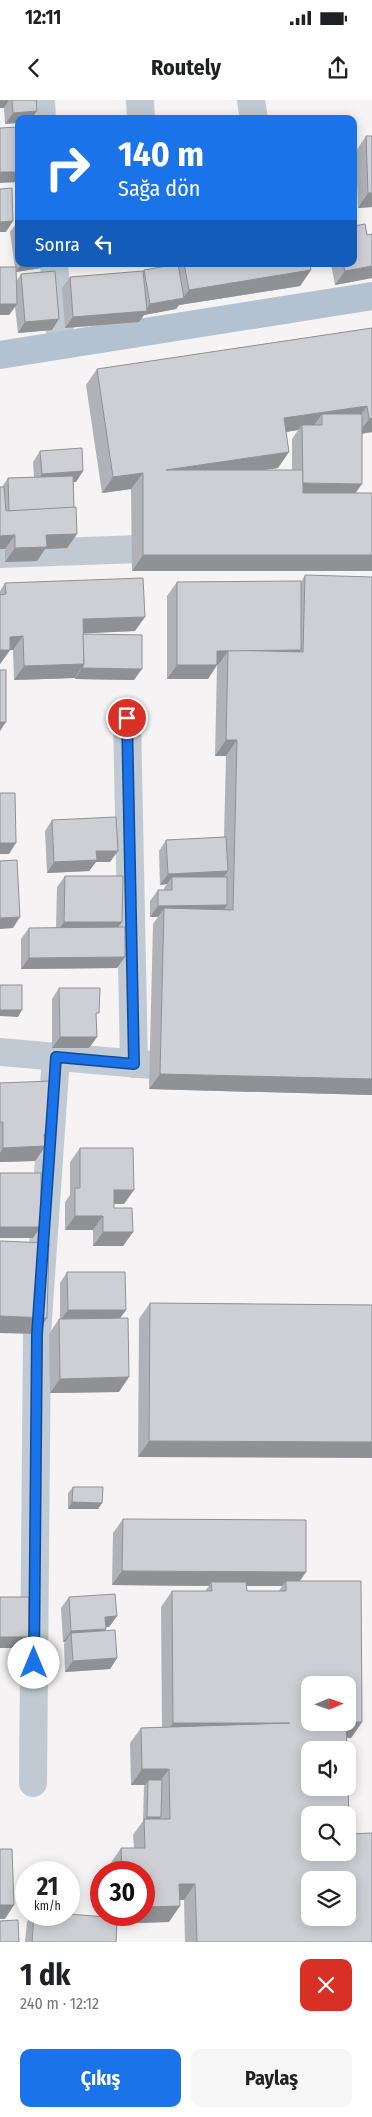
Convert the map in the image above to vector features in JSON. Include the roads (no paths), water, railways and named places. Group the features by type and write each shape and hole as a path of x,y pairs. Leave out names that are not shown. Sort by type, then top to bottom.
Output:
{"main road":[{"path":"0,354 372,296"}],"street":[{"path":"41,100 42,115"},
{"path":"140,100 141,115"},
{"path":"251,100 253,115"},
{"path":"54,267 60,344"},
{"path":"0,554 197,547"},
{"path":"127,718 134,1064"},
{"path":"0,1052 210,1070"},
{"path":"33,1783 37,1334 56,1057"}]}
